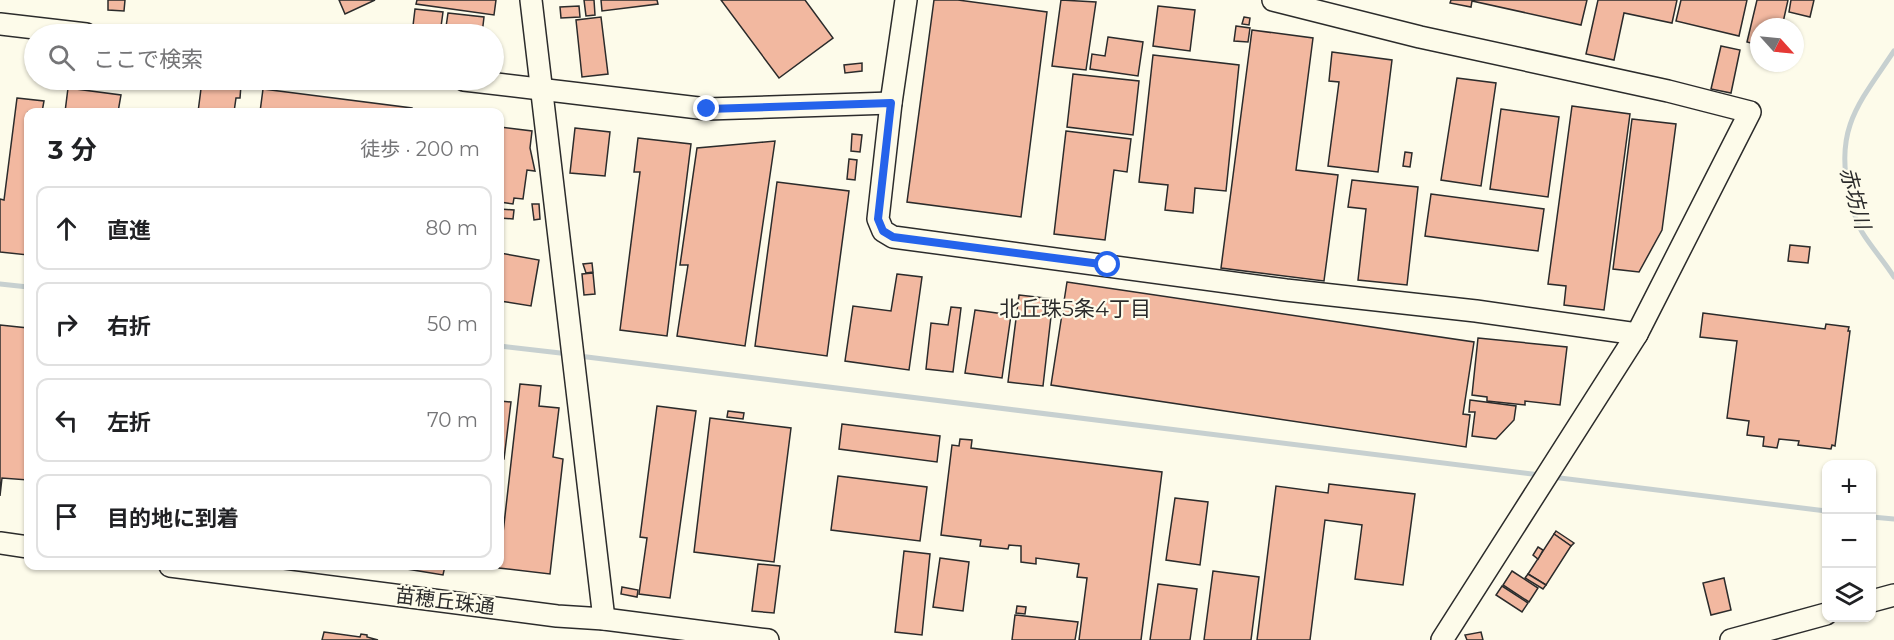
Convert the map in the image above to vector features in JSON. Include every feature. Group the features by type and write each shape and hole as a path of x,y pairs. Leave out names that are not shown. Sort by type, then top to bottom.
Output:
{"street":[{"path":"531,0 604,619"},
{"path":"906,0 891,103 878,219 883,231 893,237 1286,290 1476,310 1637,334"},
{"path":"1273,0 1420,37 1668,91 1750,112 1637,334 1442,640"},
{"path":"0,24 24,27"},
{"path":"504,84 707,109 891,103"},
{"path":"0,543 24,546"},
{"name":"苗穂丘珠通","path":"201,570 557,616 604,619 721,637 768,640"},
{"path":"1876,601 1894,595"},
{"path":"1731,640 1822,615"}],"building":[{"path":"108,0 125,0 124,11 108,10"},
{"path":"339,0 375,0 345,14"},
{"path":"417,0 496,0 494,15 416,4"},
{"path":"584,0 594,0 595,15 586,16"},
{"path":"601,0 657,0 658,4 602,11"},
{"path":"721,0 805,0 833,38 779,78"},
{"path":"934,0 958,0 1047,12 1021,217 907,202"},
{"path":"1061,0 1096,2 1086,70 1052,66"},
{"path":"1451,0 1587,0 1581,25 1472,1 1471,7 1450,3"},
{"path":"1598,0 1677,0 1672,23 1624,13 1614,60 1586,54"},
{"path":"1681,0 1747,0 1739,36 1676,21"},
{"path":"1757,0 1788,0 1784,18 1753,18"},
{"path":"1791,0 1814,0 1810,17 1789,12"},
{"path":"579,6 580,17 561,18 560,7"},
{"path":"1158,6 1195,10 1190,51 1153,46"},
{"path":"415,9 443,12 441,24 413,24"},
{"path":"448,13 484,17 483,24 446,24"},
{"path":"601,17 608,74 582,77 576,20"},
{"path":"1244,17 1250,18 1249,25 1242,24"},
{"path":"1236,26 1250,28 1248,42 1234,41"},
{"path":"1252,30 1313,38 1296,170 1338,175 1324,281 1221,268"},
{"path":"1108,37 1143,42 1138,76 1090,69 1092,54 1105,56"},
{"path":"1721,46 1740,50 1731,93 1711,89"},
{"path":"1332,52 1392,60 1378,172 1328,166 1339,82 1329,81"},
{"path":"1153,55 1239,65 1226,191 1195,188 1193,213 1165,210 1168,185 1139,182"},
{"path":"862,63 862,71 845,73 844,65"},
{"path":"1073,74 1139,81 1133,135 1067,127"},
{"path":"1457,78 1496,83 1481,186 1441,180"},
{"path":"68,90 121,95 119,108 66,108"},
{"path":"201,90 241,90 240,98 236,98 235,108 199,108"},
{"path":"263,90 271,90 412,108 261,108"},
{"path":"17,98 44,101 43,108 24,108 24,255 0,252 0,199 4,200"},
{"path":"1572,106 1630,114 1604,310 1564,305 1566,286 1548,284"},
{"path":"1501,109 1559,117 1548,197 1490,189"},
{"path":"1632,119 1676,124 1662,230 1639,272 1613,269"},
{"path":"504,128 532,131 530,148 535,171 527,170 523,199 514,198 513,204 504,203"},
{"path":"575,128 610,132 605,176 570,173"},
{"path":"1066,131 1131,139 1127,172 1114,170 1105,240 1054,234"},
{"path":"852,134 862,135 860,152 851,151"},
{"path":"638,138 691,144 667,336 620,330 640,172 634,172"},
{"path":"775,141 745,346 677,336 688,265 680,265 697,148"},
{"path":"1405,152 1412,153 1410,167 1403,166"},
{"path":"849,159 857,160 855,180 847,179"},
{"path":"1352,180 1418,187 1407,285 1358,280 1366,209 1348,207"},
{"path":"777,182 849,191 827,356 755,346"},
{"path":"1431,194 1544,209 1538,251 1425,236"},
{"path":"532,204 539,204 540,219 534,220"},
{"path":"504,209 514,210 513,219 504,218"},
{"path":"1790,245 1810,247 1808,263 1788,261"},
{"path":"504,254 539,260 531,306 504,302"},
{"path":"592,263 593,272 586,273 583,264"},
{"path":"593,273 595,294 584,295 582,274"},
{"path":"897,274 922,277 909,370 845,361 853,306 891,311"},
{"path":"1067,282 1474,342 1463,414 1470,415 1466,447 1051,385"},
{"path":"1019,295 1053,299 1043,386 1008,382"},
{"path":"951,307 961,308 953,372 926,369 931,323 948,325"},
{"path":"975,310 1011,315 1002,378 965,373"},
{"path":"1703,313 1825,329 1826,324 1849,327 1835,446 1832,445 1831,449 1798,445 1799,441 1779,439 1777,448 1763,446 1764,437 1747,435 1749,421 1727,418 1737,341 1700,337"},
{"path":"0,325 24,328 24,480 2,478 0,496"},
{"path":"1478,338 1567,347 1560,405 1525,401 1525,405 1487,401 1487,397 1472,395"},
{"path":"520,384 541,386 539,406 559,408 553,457 563,459 550,574 504,569 504,524"},
{"path":"1470,400 1516,406 1514,420 1496,439 1472,436 1475,412 1469,412"},
{"path":"504,401 511,402 504,459"},
{"path":"657,406 696,411 670,598 639,594 647,538 640,537"},
{"path":"728,411 744,413 743,419 727,417"},
{"path":"710,418 791,428 774,562 694,552"},
{"path":"842,424 940,436 937,462 839,449"},
{"path":"960,439 972,440 971,448 1162,472 1141,640 1079,640 1087,578 1077,577 1079,564 1036,558 1036,564 1021,562 1021,546 1009,545 1008,549 980,546 981,540 941,535 952,445 959,446"},
{"path":"838,476 927,487 920,541 831,530"},
{"path":"1329,484 1415,494 1403,585 1355,579 1362,525 1325,520 1310,640 1257,640 1276,486 1328,493"},
{"path":"1175,498 1208,502 1200,565 1166,560"},
{"path":"1556,531 1574,543 1571,546 1554,534"},
{"path":"1554,534 1571,546 1546,585 1528,574"},
{"path":"1538,547 1543,550 1538,559 1533,555"},
{"path":"904,551 930,554 922,635 895,632"},
{"path":"940,558 969,562 963,611 933,607"},
{"path":"758,564 780,566 774,613 752,611"},
{"path":"413,570 444,570 443,575"},
{"path":"1213,571 1259,577 1251,640 1204,640"},
{"path":"1512,571 1538,588 1529,602 1503,585"},
{"path":"1528,574 1546,585 1543,589 1525,578"},
{"path":"1724,578 1731,610 1711,615 1703,583"},
{"path":"1158,584 1197,589 1190,640 1150,640"},
{"path":"1502,586 1528,603 1522,612 1496,595"},
{"path":"622,587 638,590 637,597 621,594"},
{"path":"1017,606 1026,607 1025,614 1016,613"},
{"path":"1015,615 1078,622 1075,640 1012,640"},
{"path":"324,632 360,637 361,634 378,640 322,640"},
{"path":"1481,632 1483,640 1467,640 1465,635"}],"waterway":[{"name":"赤坊川","path":"1894,51 1853,117 1845,151 1845,170 1857,223 1894,277"},
{"path":"0,284 24,287"},
{"path":"504,346 569,354"},
{"path":"579,356 1540,475"},
{"path":"1552,477 1822,511"},
{"path":"1876,517 1894,519"}],"district":[{"name":"北丘珠5条4丁目","path":"1075,309"}],"route":[{"path":"707,109 891,103 878,219 883,231 893,237 1108,265"}]}
